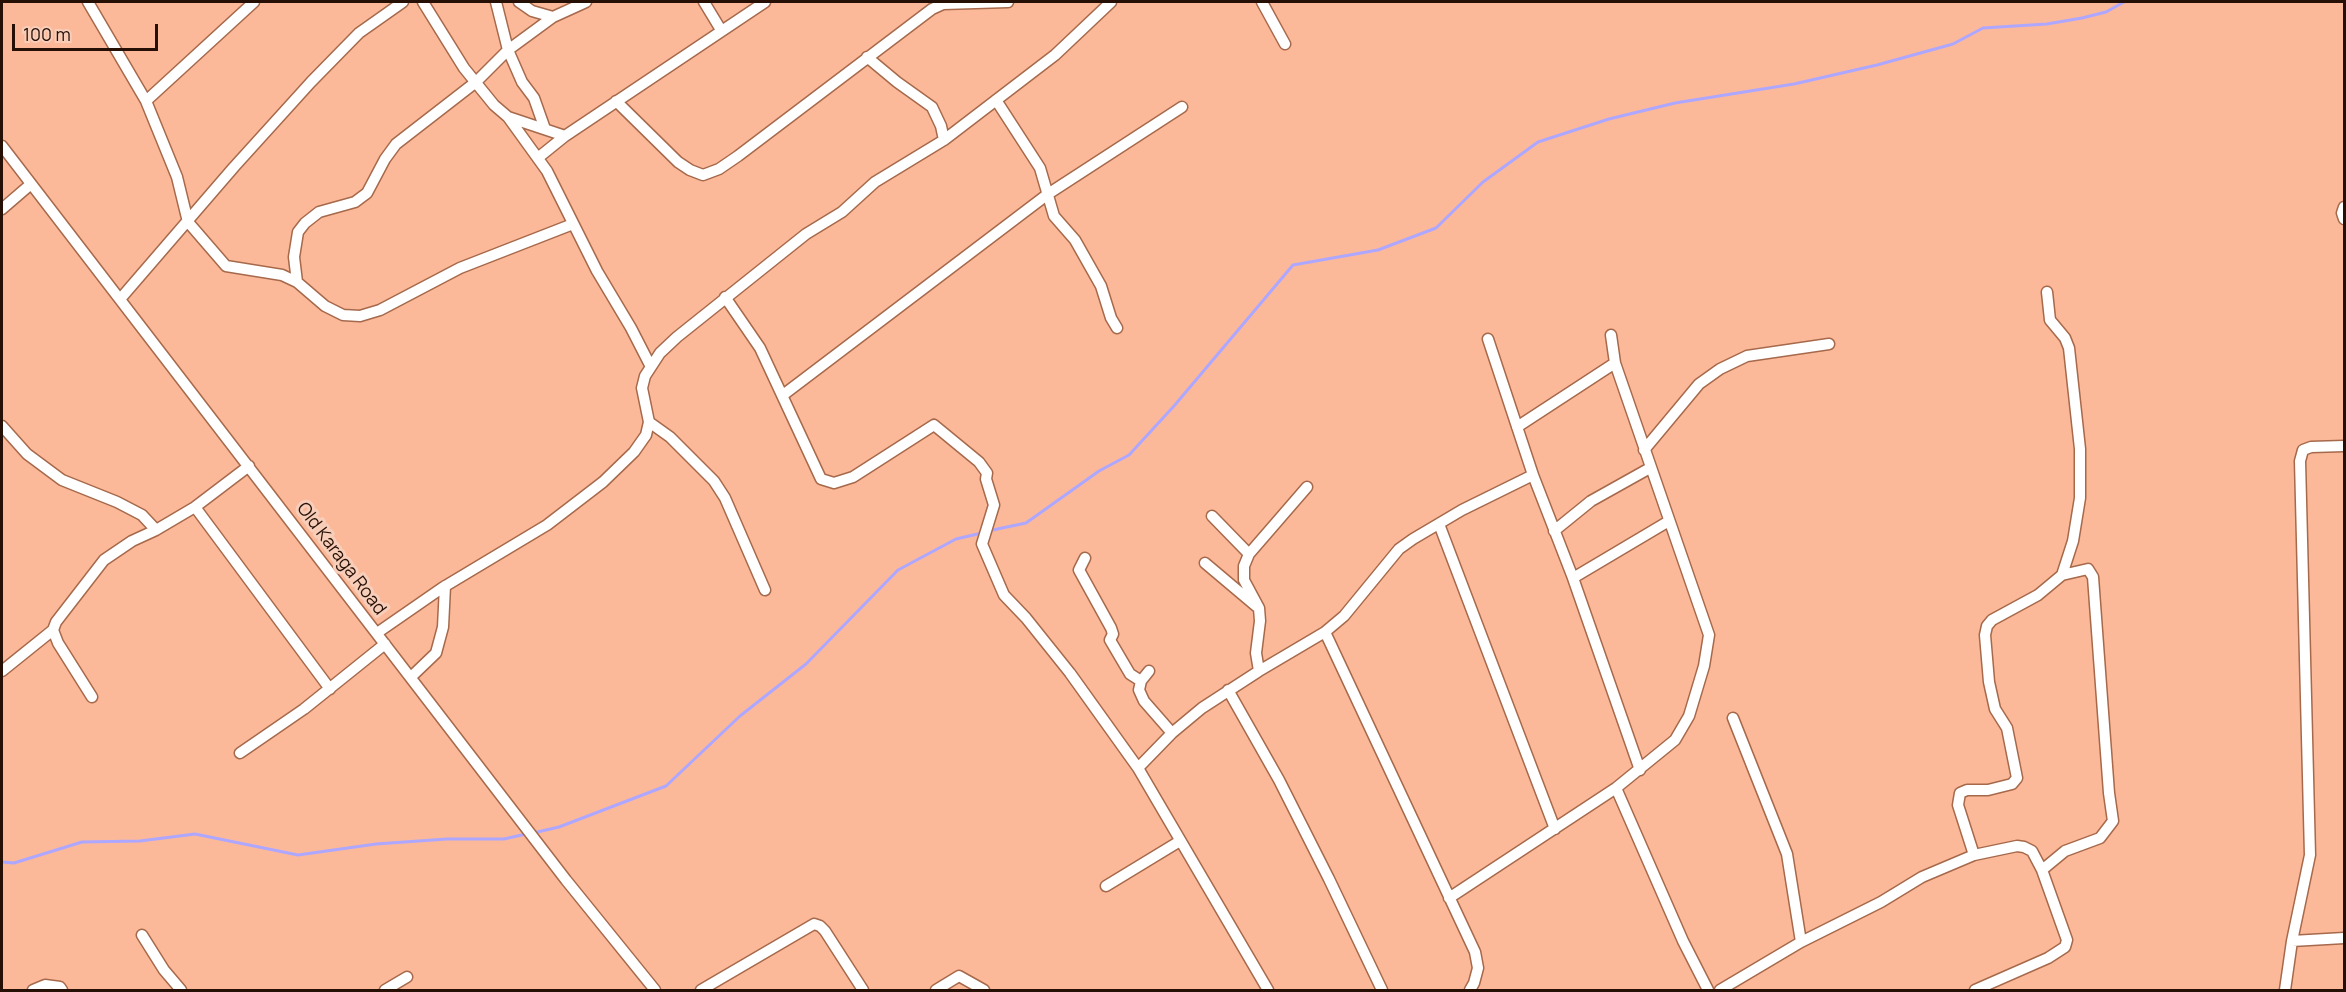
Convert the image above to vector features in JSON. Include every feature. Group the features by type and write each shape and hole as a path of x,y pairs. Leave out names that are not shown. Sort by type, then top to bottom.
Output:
{"street":[{"path":"88,2 146,101 177,177 188,222 226,266 282,275 297,282 325,306 343,315 360,316 380,310 460,268 573,225"},
{"path":"146,101 254,2"},
{"path":"386,14 389,2"},
{"path":"121,298 311,82 359,33 403,2"},
{"path":"423,2 464,68 494,105 508,117 539,157 573,225 651,367"},
{"path":"496,2 508,50 522,82 534,98 545,129"},
{"path":"519,2 532,11 553,17"},
{"path":"297,282 294,256 298,232 305,223 319,212 355,202 367,193 385,159 396,144 476,82 508,50 553,17 586,2"},
{"path":"704,2 721,30"},
{"path":"539,157 616,101 765,2"},
{"path":"616,101 678,162 703,176 719,169 738,156 932,9 943,4 1008,2"},
{"path":"377,633 445,586 547,525 603,482 634,452 646,435 649,422 642,388 660,353 725,297 806,234 843,212 875,182 944,140 996,100 1055,54 1111,2"},
{"path":"1262,2 1285,44"},
{"path":"867,57 932,108 937,116 944,140"},
{"path":"996,100 1040,168 1054,216 1075,240 1101,286 1116,328"},
{"path":"783,395 1048,194 1182,107"},
{"path":"508,117 565,136"},
{"name":"Old Karaga Road","path":"2,146 566,880 655,990"},
{"path":"2,209 31,184"},
{"path":"2344,207 2342,213 2344,219"},
{"path":"2047,292 2050,320 2065,338 2069,348 2080,449 2080,498 2073,541 2062,575"},
{"path":"725,297 760,348 821,479 834,483 853,477 934,425 979,462 987,473 986,480 994,505 982,544 1004,595 1026,618 1070,673 1138,768 1268,990"},
{"path":"1449,898 1616,788 1675,740 1689,716 1704,666 1708,635 1615,363 1611,335"},
{"path":"1488,339 1533,475 1640,770"},
{"path":"1644,450 1699,384 1720,369 1747,356 1829,344"},
{"path":"1517,427 1615,363"},
{"path":"649,422 670,437 714,481 724,498 765,590"},
{"path":"2,426 27,454 62,480 117,502 142,515 156,530"},
{"path":"2285,990 2292,941 2310,855 2300,461 2303,450 2311,447 2344,446"},
{"path":"92,698 58,643 54,630 56,622 104,560 132,541 195,507 249,466"},
{"path":"1554,531 1591,501 1650,468"},
{"path":"1138,768 1172,733 1228,690 1325,632 1344,616 1399,549 1439,524 1533,475"},
{"path":"1258,671 1256,653 1260,621 1258,608 1244,580 1244,566 1249,554 1307,487"},
{"path":"195,507 330,689"},
{"path":"1212,516 1249,554"},
{"path":"1572,578 1669,521"},
{"path":"1439,524 1555,829"},
{"path":"1085,558 1079,570 1111,628 1113,634 1110,640 1130,674 1141,681"},
{"path":"1205,564 1258,608"},
{"path":"1974,855 1958,805 1960,793 1967,790 1988,790 2012,784 2017,778 2007,728 1995,709 1989,682 1985,635 1987,626 1992,620 2038,595 2062,575 2088,569 2093,577 2113,821 2100,838 2065,851 2042,870"},
{"path":"411,677 436,653 443,627 445,586"},
{"path":"2,671 54,630"},
{"path":"1325,632 1475,952 1478,968 1474,988"},
{"path":"240,753 304,709 385,644"},
{"path":"1149,671 1141,681 1139,690 1144,701 1172,733"},
{"path":"1228,690 1279,780 1382,990"},
{"path":"1733,718 1787,854 1801,942"},
{"path":"1616,788 1683,941 1708,990"},
{"path":"1106,886 1180,841"},
{"path":"1720,990 1801,942 1881,902 1922,877 1974,855 2016,846 2024,847 2032,851 2042,870 2067,940 2065,947 2048,958 1975,990"},
{"path":"701,990 814,924 825,931 863,990"},
{"path":"142,935 164,970 181,990"},
{"path":"2292,941 2344,938"},
{"path":"936,990 959,976 984,990"},
{"path":"385,990 407,977"},
{"path":"33,990 45,985 60,987 62,990"}],"waterway":[{"path":"988,531 1026,523 1099,471 1129,455 1174,406 1293,265 1378,250 1436,228 1483,182 1538,142 1609,119 1675,103 1794,84 1877,65 1953,44 1983,28 2047,24 2082,18 2106,12 2124,2"},
{"path":"533,833 559,827 666,786 740,716 806,664 898,570 956,539 982,533"},
{"path":"2,862 14,863 82,842 140,841 195,834 298,855 376,844 447,839 504,839 526,834"}]}
